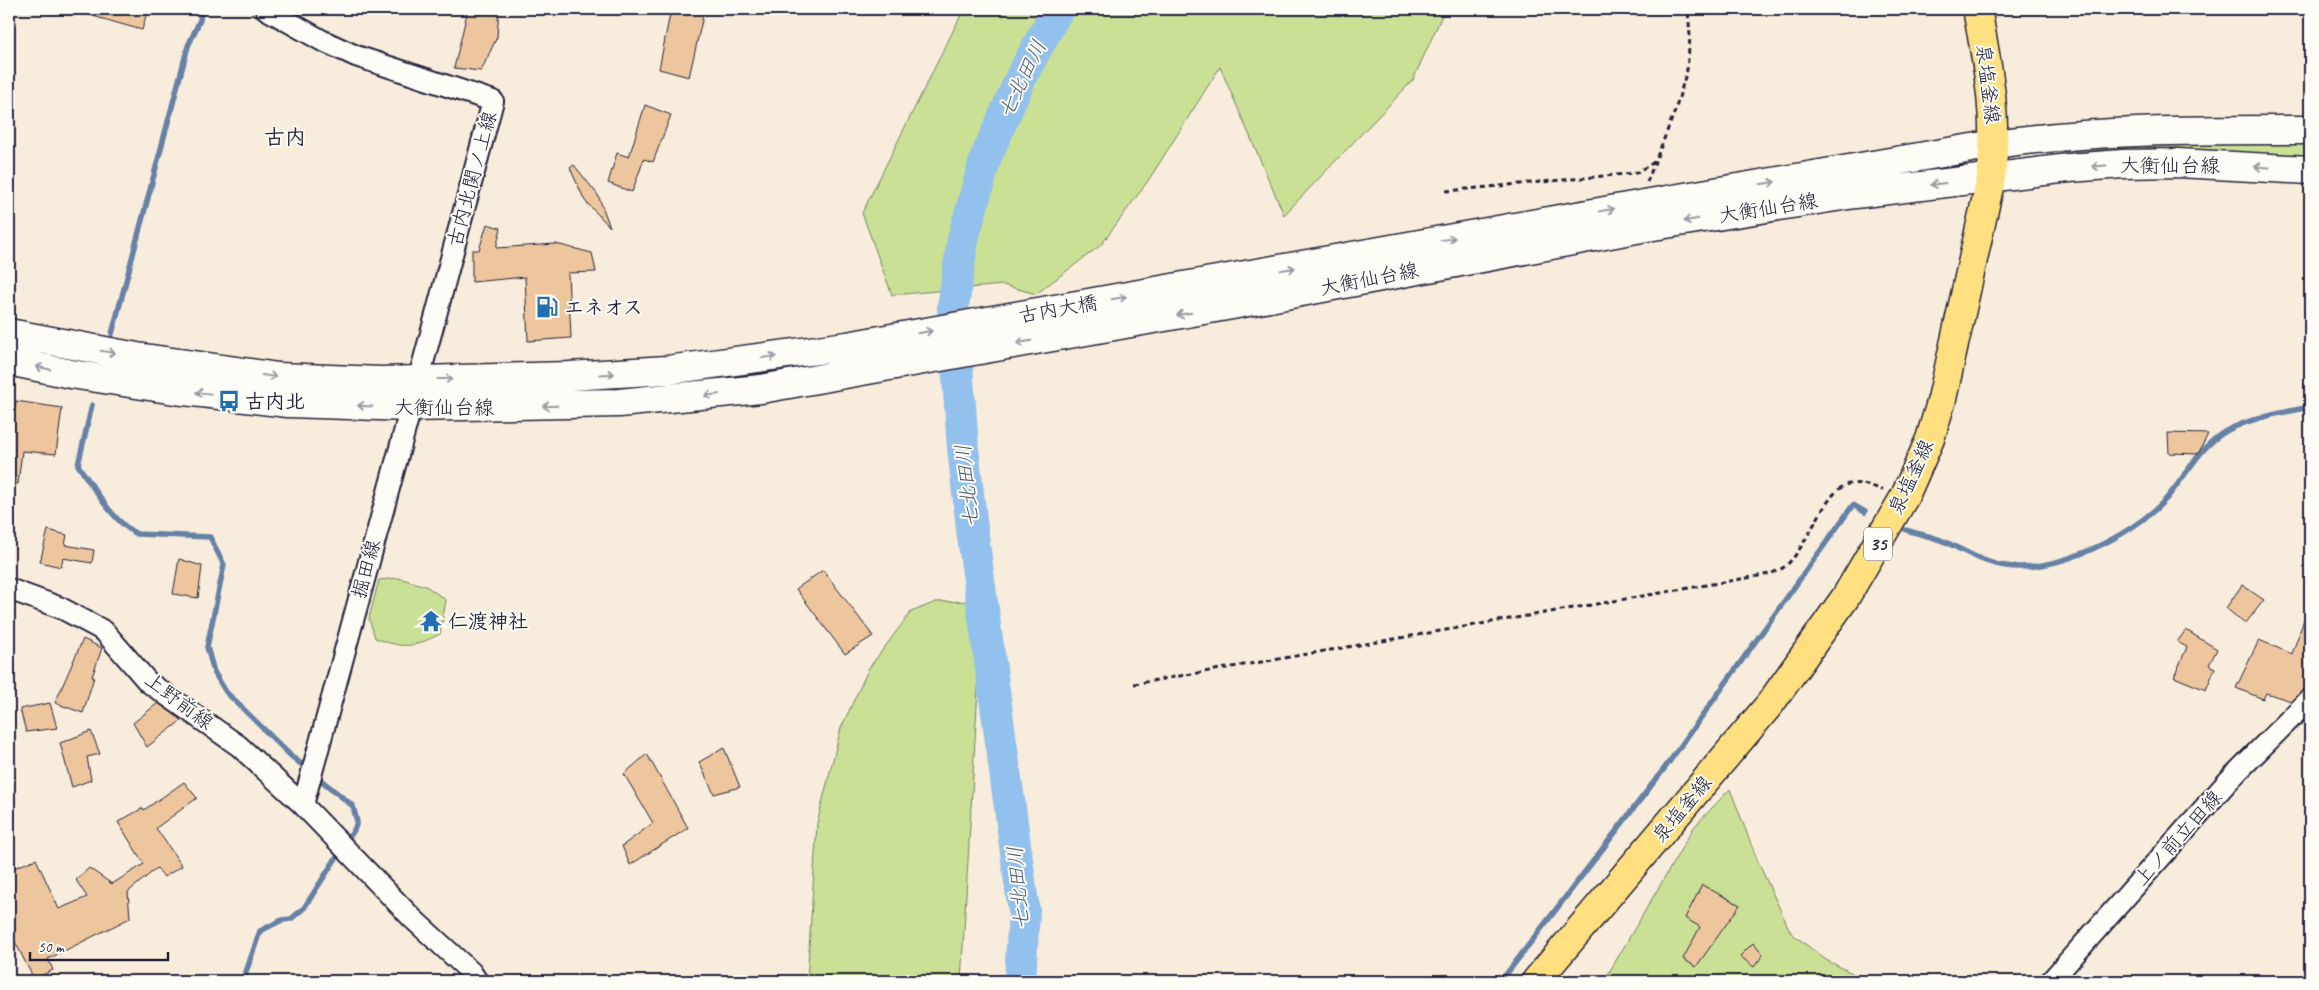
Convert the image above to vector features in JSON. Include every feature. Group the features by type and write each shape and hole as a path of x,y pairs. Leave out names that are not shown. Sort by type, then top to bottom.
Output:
{"main road":[{"name":"泉塩釜線","path":"1536,981 1770,704 1846,598 1905,496 1930,439 1942,398 1991,178 1995,144 1993,102 1977,9"},
{"name":"大衡仙台線","path":"1240,277 1644,204 2032,138 2174,131 2310,130"},
{"name":"大衡仙台線","path":"1232,305 1656,226 1855,194 2069,168 2178,163 2310,170"},
{"name":"古内大橋","path":"877,341 1240,277"},
{"name":"古内大橋","path":"881,368 1232,305"},
{"name":"大衡仙台線","path":"9,333 137,357 278,377 381,381 568,376 667,370 877,341"},
{"path":"848,346 852,373"},
{"name":"大衡仙台線","path":"9,362 71,374 175,390 288,403 410,407 619,403 761,389 881,368"}],"street":[{"name":"古内北関ノ上線","path":"266,9 321,40 356,56 493,101 432,334 418,379"},
{"name":"掘田線","path":"303,805 418,379"},
{"name":"上野前線","path":"9,589 61,608 104,631 148,682 239,746 303,805 412,918 471,972 477,981"},
{"name":"上ノ前立田線","path":"2051,981 2230,779 2310,699"}],"path":[{"path":"1644,204 1645,186 1657,161 1687,70 1690,37 1688,9"},
{"path":"1446,191 1636,173 1657,161"},
{"path":"1134,684 1770,574 1785,567 1834,493 1848,484 1863,484 1905,496"}],"green space":[{"path":"964,9 1445,9 1413,80 1284,215 1220,67 1148,181 1101,245 1036,294 1003,285 892,295 862,213"},
{"path":"2310,139 2310,157 2141,147 2040,154 2039,150 2141,143"},
{"path":"399,578 426,586 446,600 440,634 422,642 408,645 393,644 375,638 369,618 379,580"},
{"path":"973,601 980,606 979,671 961,981 807,981 817,823 841,728 869,668 911,612 936,602"},
{"path":"1730,789 1758,862 1791,933 1826,960 1868,981 1604,981 1694,827"}],"building":[{"path":"83,9 148,9 142,30 82,13"},
{"path":"468,9 499,9 497,37 481,71 454,68"},
{"path":"671,9 688,9 704,12 689,77 659,69"},
{"path":"645,105 671,115 653,162 644,159 632,192 608,183 617,153 629,157"},
{"path":"574,165 598,195 610,227 585,201 570,168"},
{"path":"487,224 501,228 496,248 556,244 592,253 596,272 568,273 571,338 528,341 525,277 472,282 472,250 479,250"},
{"path":"16,401 62,408 56,454 22,451 18,484 9,483 9,440"},
{"path":"2168,433 2208,434 2198,454 2169,453"},
{"path":"48,530 67,535 65,545 94,550 92,563 63,558 61,567 40,562"},
{"path":"179,559 202,566 198,598 173,594"},
{"path":"823,570 873,636 845,654 796,589"},
{"path":"2242,585 2264,600 2245,624 2226,608"},
{"path":"2308,608 2310,608 2310,676 2305,689 2291,701 2266,693 2263,699 2236,688 2259,640 2292,654"},
{"path":"2186,630 2217,649 2209,665 2215,668 2206,690 2174,677 2187,647 2177,642"},
{"path":"83,639 102,648 83,713 55,703"},
{"path":"50,703 57,728 26,732 20,709"},
{"path":"158,703 182,720 147,747 133,723"},
{"path":"91,731 100,754 87,757 91,780 72,787 60,743"},
{"path":"724,748 740,787 714,794 699,762"},
{"path":"647,754 688,828 630,865 622,846 653,823 624,774"},
{"path":"184,782 197,798 156,828 182,866 164,877 157,868 128,892 130,918 48,959 53,970 34,979 9,930 9,870 36,859 59,909 87,897 76,880 89,868 112,884 144,864 118,822 143,808 144,810"},
{"path":"1702,885 1740,905 1696,967 1683,959 1700,927 1685,918"},
{"path":"1753,943 1763,955 1754,967 1740,956"}],"waterway":[{"path":"112,334 188,46 200,20 201,9"},
{"name":"七北田川","path":"1020,981 1024,911 972,529 963,448 953,307 963,239 986,157 1023,73 1058,9"},
{"path":"92,405 78,465 112,513 128,529 137,534 210,537 224,565 207,647 214,672 226,692 290,755 353,806 357,822 354,830 304,908 291,919 282,920 260,931 243,981"},
{"path":"1906,530 1938,539 1981,559 2006,566 2026,567 2070,558 2114,538 2151,513 2166,499 2208,445 2226,431 2257,419 2310,407"},
{"path":"1501,981 1667,765 1853,505 1865,512"}],"place":[{"name":"エネオス","path":"547,307"},
{"name":"古内北","path":"229,401"},
{"name":"仁渡神社","path":"431,621"}],"district":[{"name":"古内","path":"285,137"}]}
